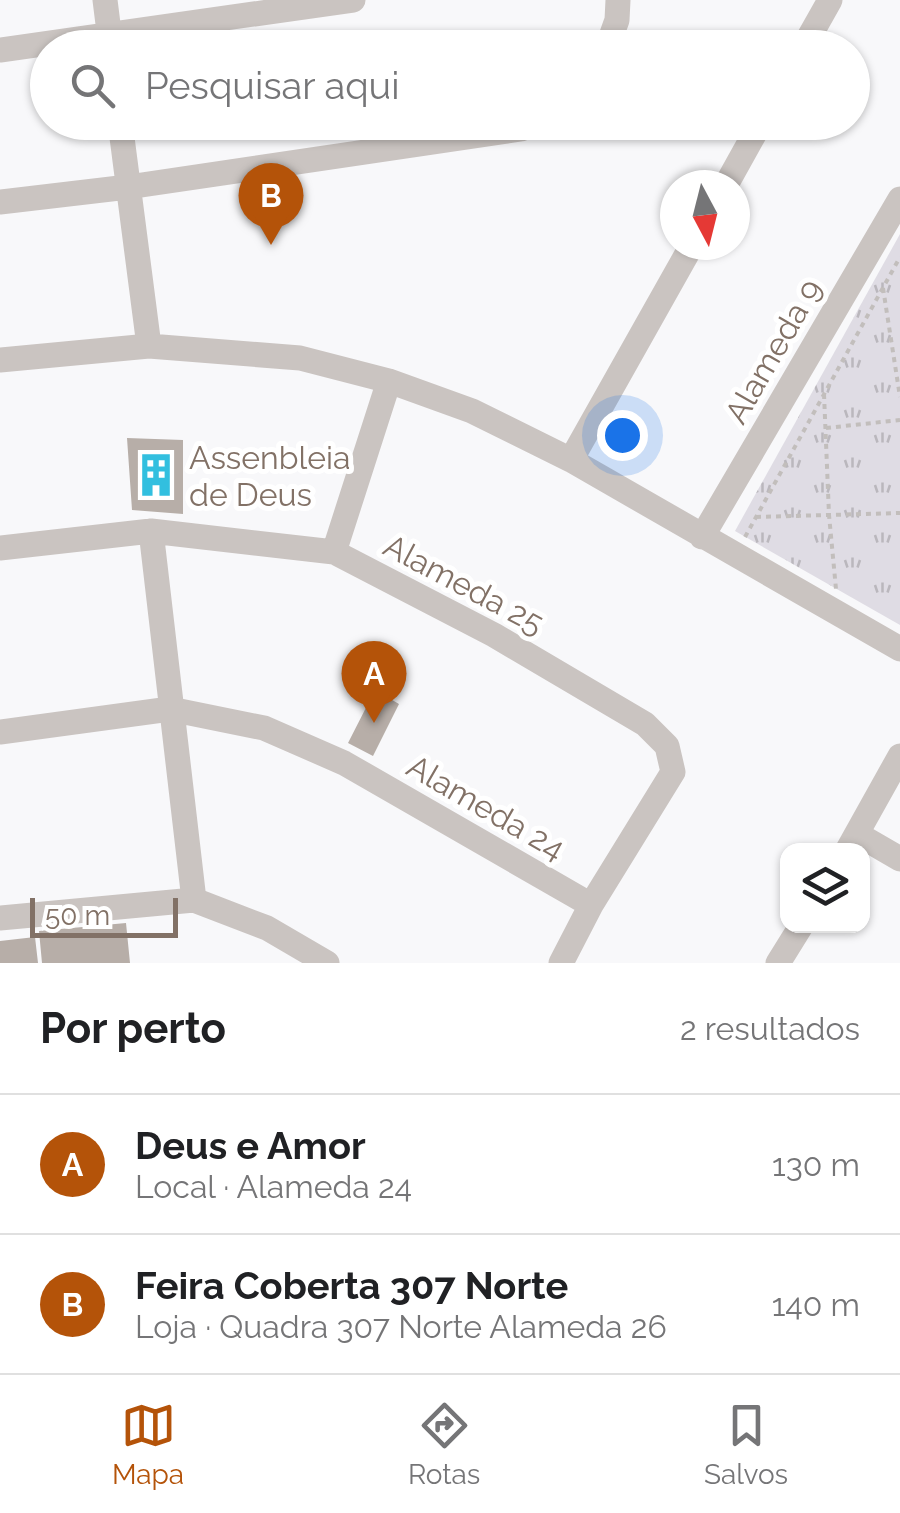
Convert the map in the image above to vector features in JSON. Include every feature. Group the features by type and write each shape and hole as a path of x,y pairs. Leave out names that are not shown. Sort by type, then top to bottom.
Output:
{"street":[{"path":"105,0 109,30"},
{"path":"180,30 354,0"},
{"path":"613,30 618,0"},
{"path":"813,30 830,0"},
{"path":"0,50 30,48"},
{"path":"122,140 149,346"},
{"path":"0,202 446,140"},
{"path":"734,170 751,140"},
{"name":"Alameda 9","path":"702,536 900,198"},
{"path":"571,460 684,260"},
{"path":"0,360 149,346 300,358 390,381 472,410 571,460 900,649"},
{"path":"334,552 390,381"},
{"path":"151,531 194,900"},
{"name":"Alameda 25","path":"0,548 151,531 334,552 494,635 644,724 666,746 672,772 592,905"},
{"name":"Alameda 24","path":"0,732 170,709 264,728 344,763 592,905"},
{"path":"900,756 852,842 900,859"},
{"path":"0,918 194,900 267,928 327,963"},
{"path":"562,963 592,905"},
{"path":"778,963 797,933"}],"path":[{"path":"900,257 756,516 900,513"},
{"path":"883,287 900,397"},
{"path":"824,394 829,514 838,599"},
{"path":"826,428 900,420"}],"green space":[{"path":"900,234 900,625 735,531"}],"building":[{"name":"Assenbleia de Deus","path":"127,438 183,440 183,514 132,510"},
{"path":"375,690 399,704 373,756 348,743"},
{"path":"126,923 130,963 42,963 39,931"},
{"path":"35,937 38,963 0,963 0,941"}],"place":[{"name":"Feira Coberta 307 Norte","path":"271,245"},
{"name":"Assenbleia de Deus","path":"156,475"},
{"name":"Deus e Amor","path":"374,723"}]}
